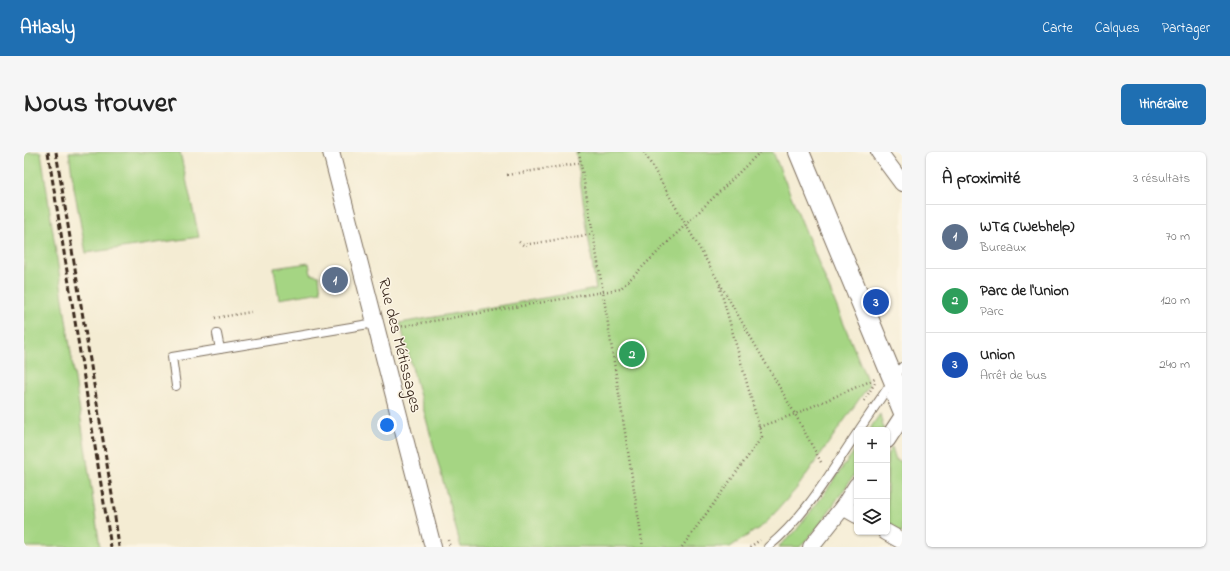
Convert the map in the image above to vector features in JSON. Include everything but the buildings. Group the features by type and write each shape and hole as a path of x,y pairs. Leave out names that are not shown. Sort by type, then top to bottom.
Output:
{"street":[{"name":"Rue des Métissages","path":"331,152 433,547"},
{"path":"799,152 897,396 890,427"},
{"path":"879,152 902,183"},
{"path":"811,547 843,507 854,490"},
{"path":"843,507 854,513"},
{"path":"890,534 902,541"}],"lane":[{"path":"176,386 172,357 375,322"},
{"path":"217,334 220,349"},
{"path":"862,427 897,396"},
{"path":"768,547 789,528 808,506 854,437"}],"path":[{"path":"580,152 643,547"},
{"path":"644,152 718,279 822,464"},
{"path":"398,327 620,289 760,152"},
{"path":"507,175 581,163"},
{"path":"519,242 523,245 594,234"},
{"path":"682,547 762,437 718,279"},
{"path":"214,318 251,312"},
{"path":"759,427 795,414 878,378 861,406"},
{"path":"818,470 826,458"},
{"path":"750,547 763,537"}],"green space":[{"path":"24,152 41,152 100,547 24,547"},
{"path":"69,152 180,152 199,237 86,253"},
{"path":"576,152 773,152 869,385 797,488 765,524 730,547 461,547 400,323 596,289"},
{"path":"309,263 311,274 319,276 321,292 279,299 274,268"},
{"path":"880,414 883,427 871,427"},
{"path":"892,447 896,460 902,462 902,534 890,526 890,450"},
{"path":"854,451 854,475 817,528 800,547 778,547 795,532"}],"railway":[{"path":"48,152 111,547"},
{"path":"56,152 112,495 119,547"}],"place":[{"name":"WTG (Webhelp)","path":"335,280"},
{"name":"Union","path":"876,302"},
{"name":"Parc de l'Union","path":"632,354"}]}
